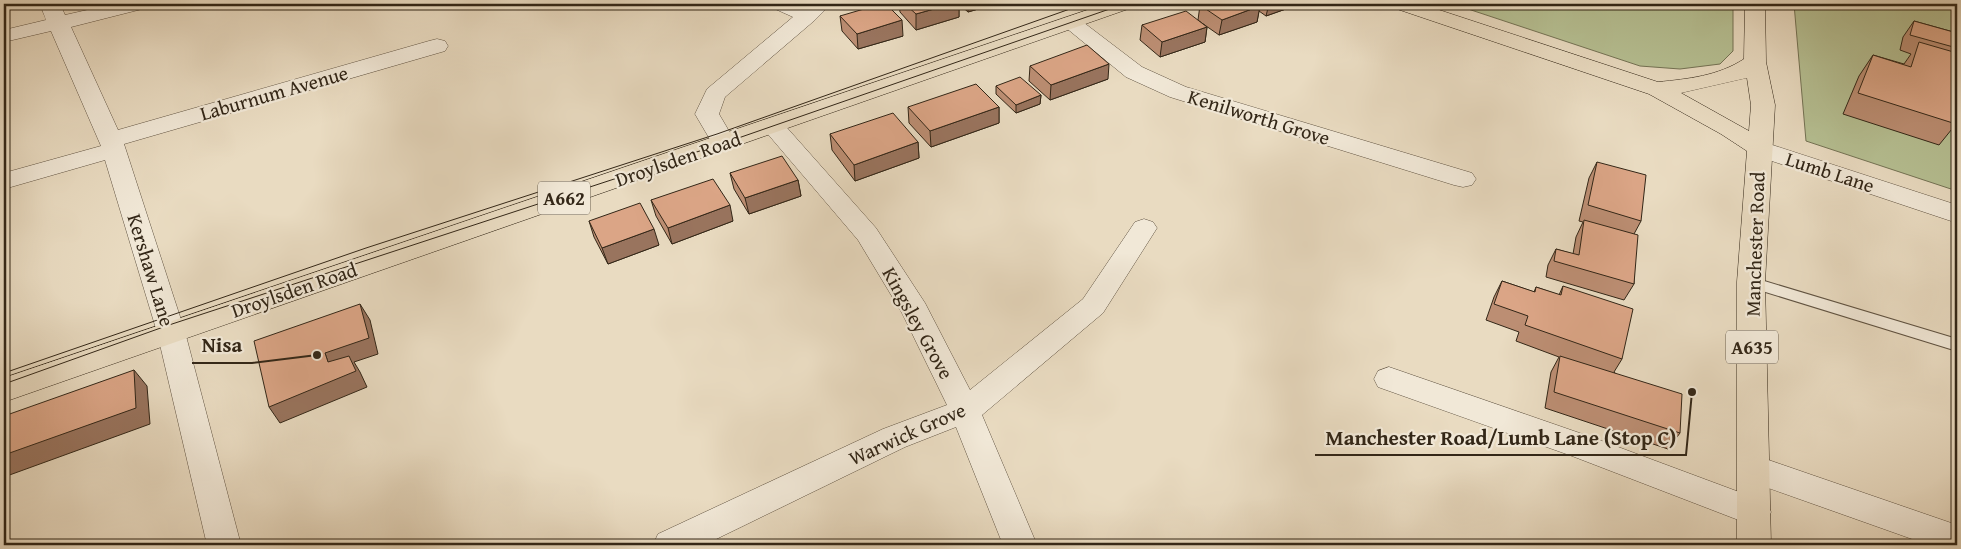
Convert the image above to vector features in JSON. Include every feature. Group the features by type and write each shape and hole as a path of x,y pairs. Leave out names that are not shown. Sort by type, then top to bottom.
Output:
{"main road":[{"name":"Droylsden Road","path":"4,390 1124,4"},
{"name":"Lumb Lane","path":"1401,4 1657,89 1729,129 1760,149"},
{"name":"Manchester Road","path":"1754,545 1751,282 1763,105 1755,62 1755,4"},
{"name":"Lumb Lane","path":"1657,89 1693,85 1737,74 1755,62"}],"street":[{"path":"4,36 54,13 139,4"},
{"path":"780,4 814,10"},
{"path":"724,143 707,114 715,94 814,10"},
{"name":"Kershaw Lane","path":"54,13 112,145 171,332 224,545"},
{"name":"Kenilworth Grove","path":"1072,23 1134,72 1178,92 1463,179"},
{"name":"Laburnum Avenue","path":"4,181 112,145 437,46"},
{"name":"Kingsley Grove","path":"773,126 867,234 914,310 965,411 1020,545"},
{"name":"Lumb Lane","path":"1760,149 1957,214"},
{"name":"Warwick Grove","path":"670,545 894,438 965,411 1092,306 1144,228"},
{"path":"1389,379 1583,448 1754,512"},
{"path":"1754,469 1957,540"}],"lane":[{"path":"1751,282 1957,345"}],"green space":[{"path":"1453,4 1733,4 1733,51 1720,64 1680,69 1640,66"},
{"path":"1794,4 1957,4 1957,191 1806,141"}],"building":[{"path":"886,4 902,20 857,34 840,16"},
{"path":"905,4 952,4 916,14"},
{"path":"1256,4 1260,6 1222,20 1200,5"},
{"path":"1263,4 1279,4 1268,8"},
{"path":"1186,11 1207,27 1162,42 1142,25"},
{"path":"1914,21 1957,33 1957,48 1910,35"},
{"path":"1919,42 1957,53 1956,124 1858,93 1873,55 1911,67"},
{"path":"1087,45 1109,64 1051,85 1030,66"},
{"path":"1020,77 1041,95 1016,105 996,86"},
{"path":"976,84 999,107 930,131 908,107"},
{"path":"893,113 918,142 854,165 830,134"},
{"path":"782,156 798,180 745,198 730,173"},
{"path":"1597,162 1646,175 1641,221 1588,205"},
{"path":"713,179 730,205 668,228 651,200"},
{"path":"640,203 654,229 602,248 589,221"},
{"path":"1584,220 1638,235 1634,284 1554,261 1556,249 1579,255"},
{"path":"1502,281 1535,292 1536,287 1561,295 1563,286 1633,309 1622,359 1525,325 1528,316 1494,304"},
{"path":"360,304 369,338 325,353 328,362 349,356 356,371 269,407 254,341"},
{"path":"1560,356 1682,394 1680,433 1554,392"},
{"path":"134,370 136,408 4,455 4,416"}],"tram line":[{"path":"4,373 366,248 717,134 1084,4"},
{"path":"4,384 169,325 724,143 1124,4"}],"place":[{"name":"Nisa","path":"317,355"},
{"name":"Manchester Road/Lumb Lane (Stop C)","path":"1692,392"}]}
